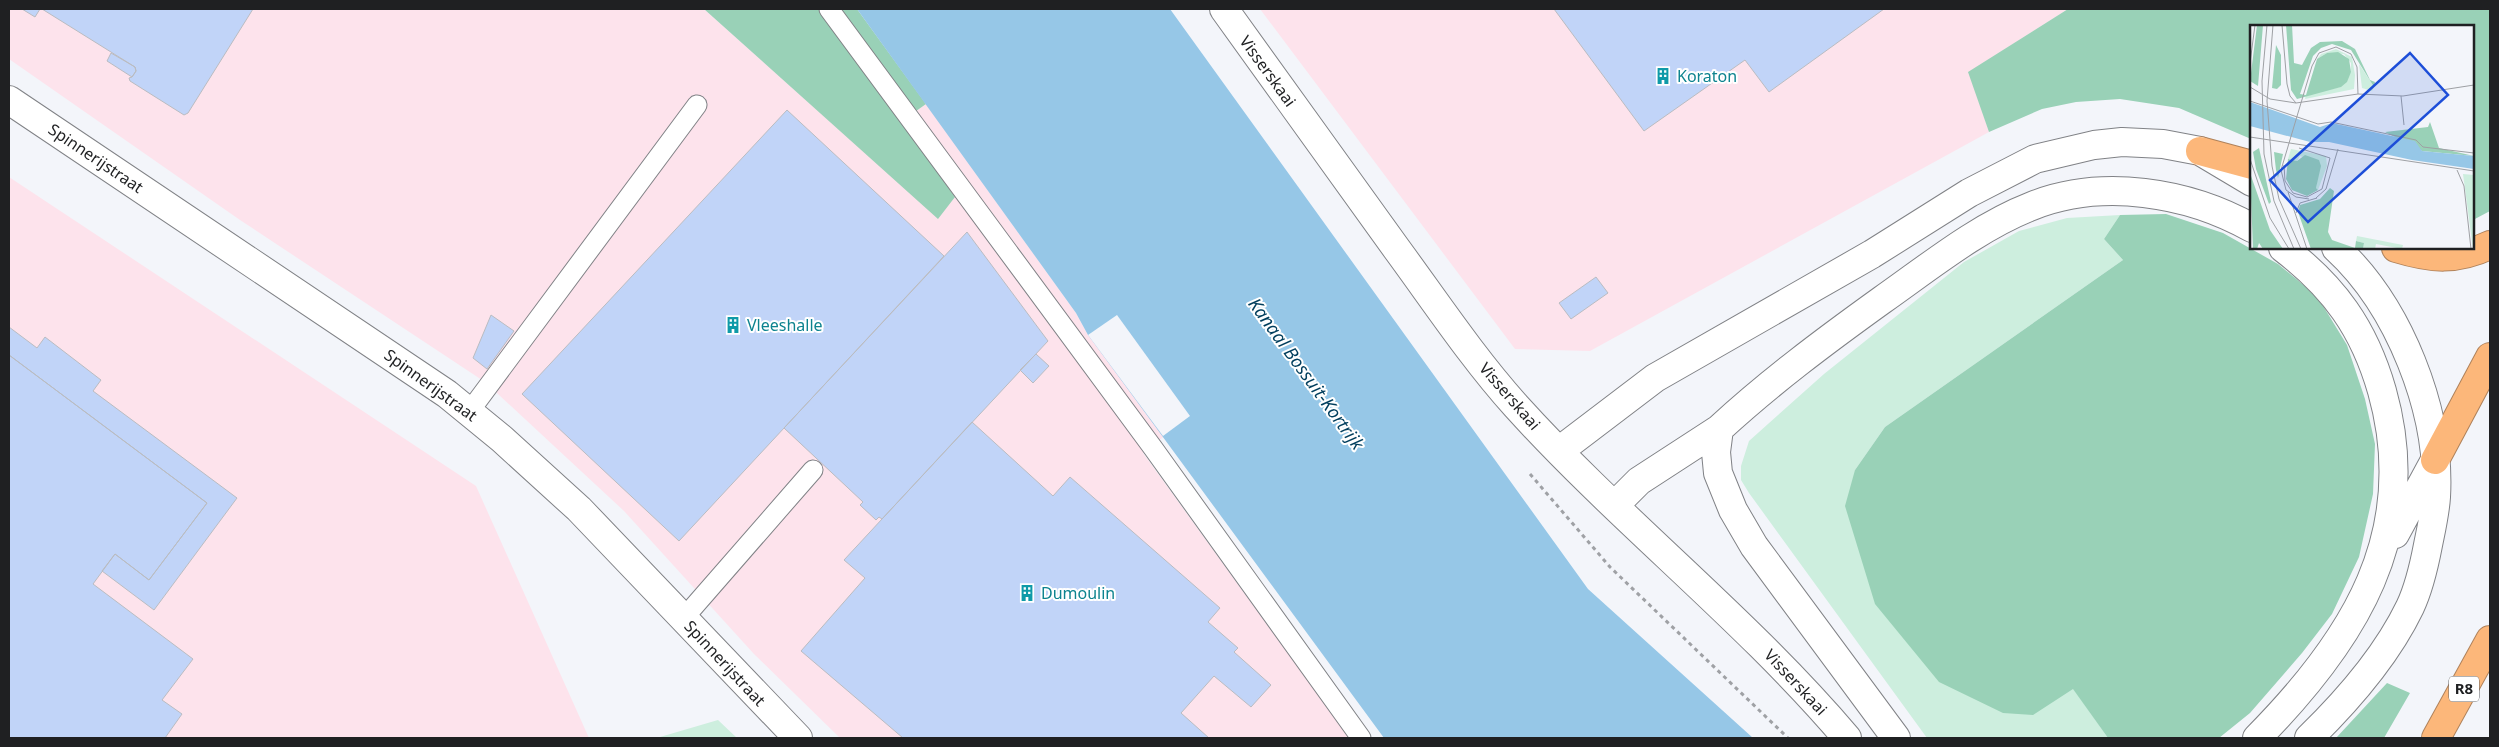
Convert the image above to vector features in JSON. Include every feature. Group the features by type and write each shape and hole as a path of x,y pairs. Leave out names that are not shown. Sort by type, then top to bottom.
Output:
{"highway":[{"path":"2200,151 2250,164"},
{"path":"2399,249 2416,254 2457,257 2490,245"},
{"path":"2435,460 2490,357"},
{"name":"R8","path":"2436,738 2490,640"}],"street":[{"name":"Visserskaai","path":"1224,9 1437,306 1500,387 1559,451 1771,655 1810,695 1847,738"},
{"name":"Spinnerijstraat","path":"9,100 288,285 448,394 579,509 798,738"},
{"path":"1559,451 1655,378 1872,254 2003,174 2035,160 2094,145 2143,142 2200,151 2250,181"},
{"path":"1614,505 1639,481 1719,429 1800,360 1903,286 1959,246 2032,206 2081,194 2109,192 2140,193 2193,203 2217,211 2250,227"},
{"path":"2284,249 2320,279 2346,308 2364,339 2381,388 2393,435 2395,487 2387,533 2375,570"},
{"path":"2308,738 2354,690 2384,653 2411,605 2423,571 2436,497 2435,460 2422,394 2403,343 2371,286 2355,266 2337,249"},
{"path":"1719,429 1716,452 1718,473 1738,517 1754,546 1896,738"},
{"path":"2257,738 2293,700 2352,622 2375,570 2435,460"}],"lane":[{"path":"829,9 1159,456 1361,738"},
{"path":"469,412 697,105"},
{"path":"683,618 813,470"}],"shaded area":[{"path":"9,9 704,9 938,218 902,121 926,104 1076,313 1088,335 1190,416 1143,453 1349,738 840,738 754,654 624,511 485,382 240,220 9,59"},
{"path":"1260,9 2068,9 1969,72 1989,132 1590,351 1515,349"},
{"path":"9,177 476,486 589,738 9,738"}],"green space":[{"path":"704,9 857,9 926,104 902,121 955,197 938,219"},
{"path":"2068,9 2490,9 2490,211 2474,219 2474,25 2250,25 2250,139 2179,108 2120,99 2076,102 2042,109 1989,132 1968,72"},
{"path":"2166,214 2223,233 2278,264 2317,296 2347,345 2365,399 2375,444 2373,494 2359,557 2332,614 2302,653 2250,713 2219,738 2108,738 2073,689 2033,715 2003,713 1939,682 1875,604 1845,506 1855,470 1885,427 2123,260 2104,239 2120,215"},
{"path":"2120,215 2104,239 2123,260 1885,427 1855,470 2073,688 2108,738 1927,738 1741,480 1741,466 1749,441 1824,374 1964,262 2019,231 2067,218"},
{"path":"2387,683 2410,693 2384,738 2336,738"},
{"path":"718,720 737,738 660,738 660,737"}],"water":[{"name":"Kanaal Bossuit-Kortrijk","path":"857,9 1170,9 1588,589 1753,738 1384,738 1088,335 1076,313"}],"pier":[{"path":"1117,315 1190,416 1163,436 1088,335"}],"building":[{"path":"22,9 40,9 35,17"},
{"path":"42,9 253,9 188,113 184,115 130,81 129,78 136,71 135,67"},
{"name":"Koraton","path":"1554,9 1884,9 1769,92 1745,60 1644,131"},
{"path":"111,53 135,67 136,71 132,77 107,61"},
{"name":"Vleeshalle","path":"787,110 944,256 679,541 522,394"},
{"name":"Vleeshalle","path":"967,232 1048,341 882,519 879,517 876,520 860,505 863,502 784,428"},
{"path":"1596,277 1608,293 1571,319 1559,303"},
{"path":"491,315 514,331 487,369 473,358"},
{"path":"9,327 37,348 45,337 101,380 93,391 237,498 154,610 102,571 115,554 149,580 207,503 9,355"},
{"path":"1036,354 1049,366 1033,383 1020,370"},
{"path":"9,355 207,503 149,580 115,554 93,584 193,659 162,700 182,714 165,738 9,738"},
{"name":"Dumoulin","path":"972,422 1053,496 1070,477 1220,608 1208,622 1238,648 1234,652 1271,685 1251,707 1214,676 1181,713 1209,738 903,738 801,651 865,578 844,560"}],"place":[{"name":"Koraton","path":"1663,76"},
{"name":"Vleeshalle","path":"733,325"},
{"name":"Dumoulin","path":"1027,593"}]}
